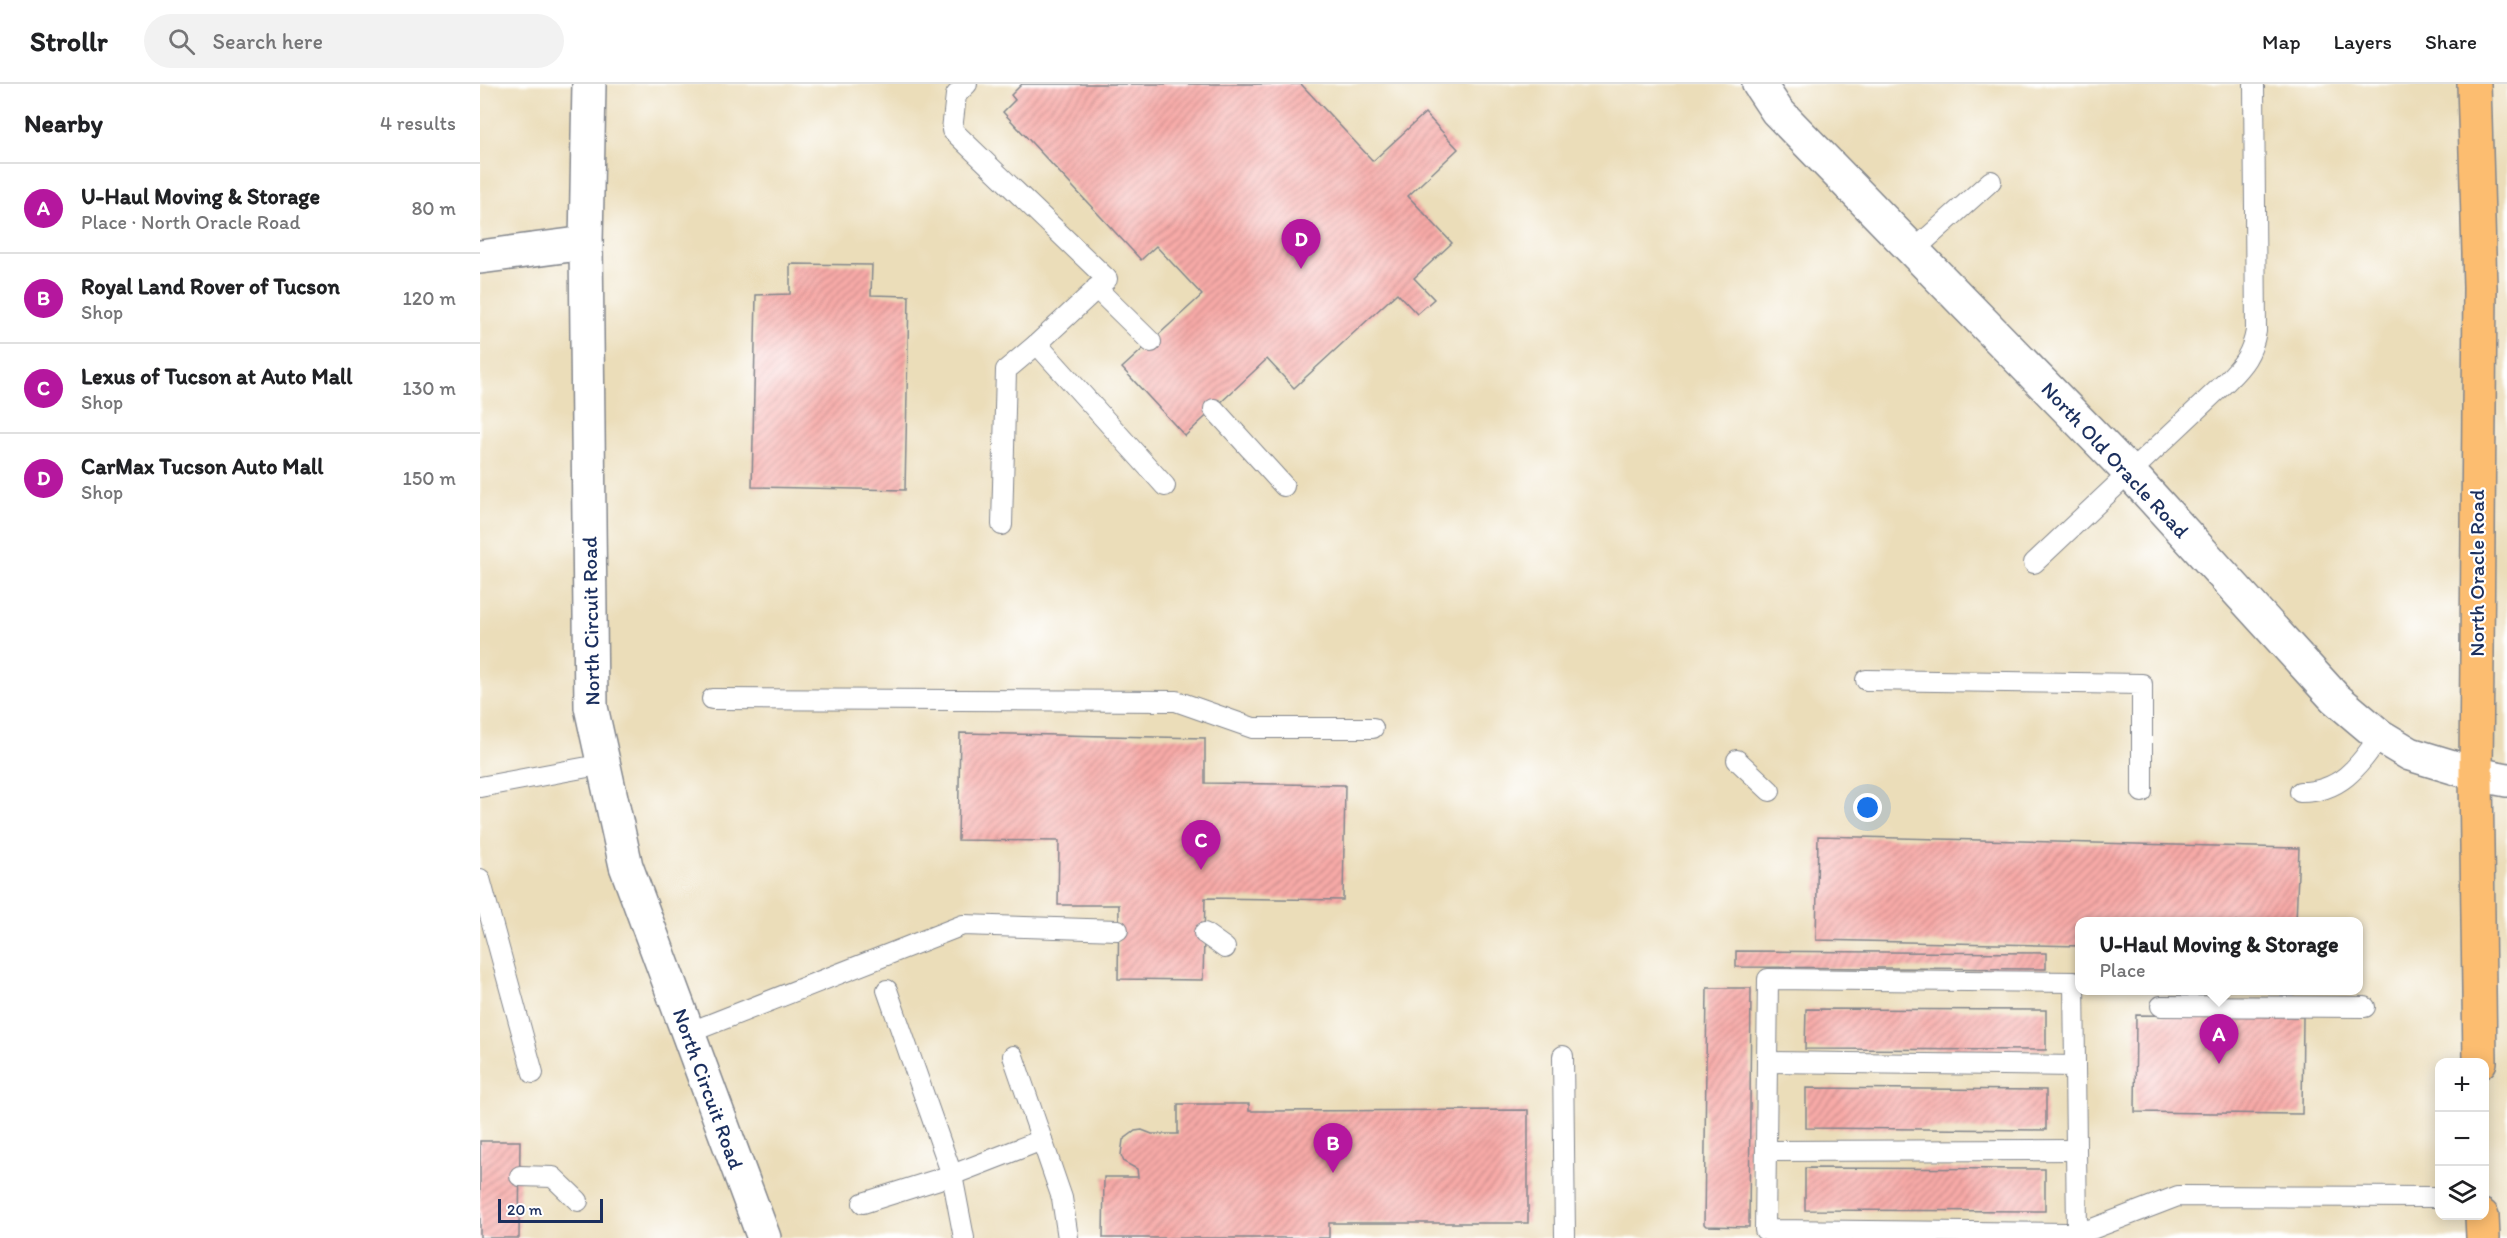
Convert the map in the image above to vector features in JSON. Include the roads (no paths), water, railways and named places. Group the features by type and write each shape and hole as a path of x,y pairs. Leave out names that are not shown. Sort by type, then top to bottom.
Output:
{"highway":[{"name":"North Oracle Road","path":"2474,84 2491,777 2480,1058"},
{"path":"2482,1220 2483,1238"}],"street":[{"name":"North Circuit Road","path":"589,84 586,243 591,707 626,866 764,1238"},
{"name":"North Old Oracle Road","path":"1759,84 1777,111 2129,472 2335,698 2380,736 2410,754 2491,777"},
{"path":"480,257 586,243"}],"lane":[{"path":"967,84 956,95 952,130 1107,279 1006,370 1002,525"},
{"path":"2034,563 2227,381 2246,362 2253,348 2256,331 2254,84"},
{"path":"1913,251 1991,181"},
{"path":"1096,288 1151,342"},
{"path":"1037,344 1165,486"},
{"path":"1214,409 1284,486"},
{"path":"1866,680 2142,684 2142,792"},
{"path":"712,699 1176,701 1253,728 1373,728"},
{"path":"2300,792 2318,792 2346,778 2380,736"},
{"path":"1737,760 1770,790"},
{"path":"480,787 604,764"},
{"path":"480,879 533,1073"},
{"path":"688,1033 963,925 1118,930"},
{"path":"1204,933 1225,948"},
{"path":"2077,1231 2074,982 1768,979 1766,1230 2077,1231 2092,1229 2178,1196 2435,1197"},
{"path":"887,990 952,1175 964,1238"},
{"path":"2161,1006 2366,1007"},
{"path":"1014,1056 1062,1198 1068,1238"},
{"path":"1563,1056 1565,1238"},
{"path":"1767,1062 2075,1066"},
{"path":"863,1203 952,1175 1042,1140"},
{"path":"1766,1151 2076,1150"},
{"path":"520,1176 553,1177 578,1201"}],"place":[{"name":"CarMax Tucson Auto Mall","path":"1301,269"},
{"name":"Lexus of Tucson at Auto Mall","path":"1201,870"},
{"name":"U-Haul Moving & Storage","path":"2219,1064"},
{"name":"Royal Land Rover of Tucson","path":"1333,1173"}]}
